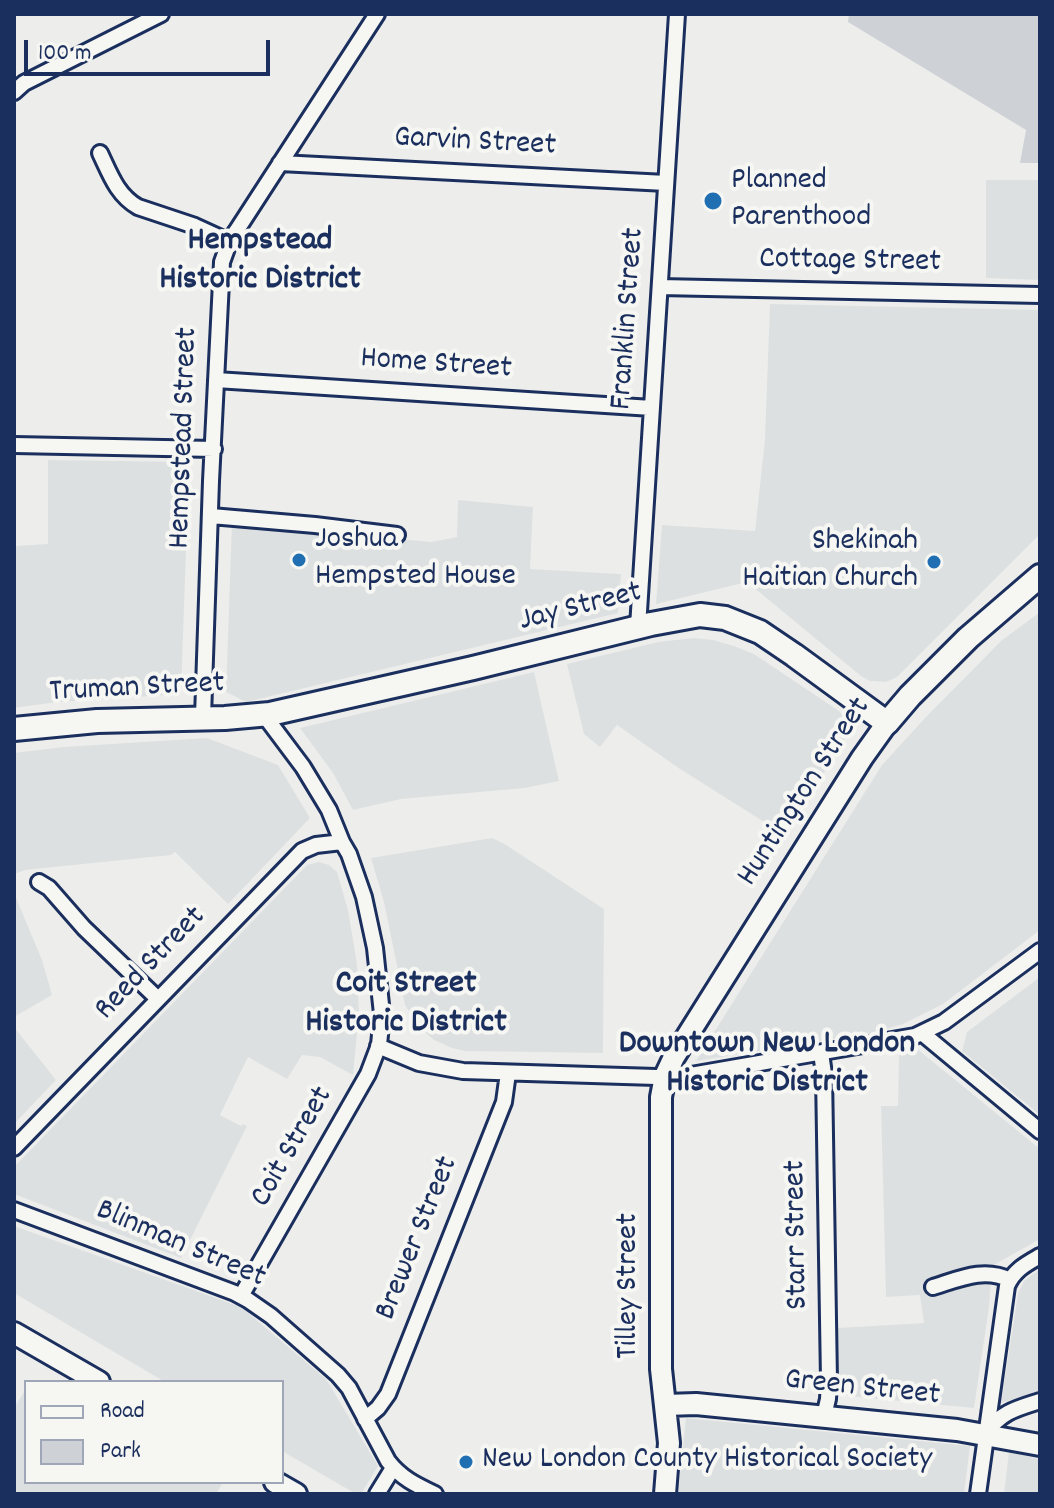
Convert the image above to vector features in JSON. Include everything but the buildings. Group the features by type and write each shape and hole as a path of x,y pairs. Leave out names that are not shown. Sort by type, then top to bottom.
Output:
{"main road":[{"name":"Huntington Street","path":"665,1077 674,1057 887,723 968,638 1040,576"},
{"name":"Jay Street","path":"264,715 700,615 725,618 760,632 887,723"},
{"name":"Truman Street","path":"14,729 109,720 264,715"},
{"name":"Tilley Street","path":"665,1077 661,1097 661,1369 669,1459 665,1494"},
{"path":"14,1333 96,1380"},
{"name":"Green Street","path":"666,1405 696,1404 929,1426 1040,1445"},
{"path":"278,1484 296,1494"}],"street":[{"path":"14,91 24,83 161,14"},
{"name":"Hempstead Street","path":"203,717 221,272 230,242 377,14"},
{"name":"Franklin Street","path":"638,627 677,14"},
{"path":"100,153 119,191 129,202 230,242"},
{"name":"Garvin Street","path":"280,163 666,183"},
{"name":"Cottage Street","path":"660,287 1040,295"},
{"name":"Home Street","path":"216,380 652,408"},
{"path":"14,445 214,449"},
{"path":"211,516 397,535"},
{"name":"Coit Street","path":"241,1296 368,1074 378,1046 382,1014 375,948 349,854 317,788 264,715"},
{"name":"Reed Street","path":"14,1148 302,851 316,845 342,842"},
{"path":"39,882 49,888 84,928 158,999"},
{"path":"378,1046 398,1056 441,1068 508,1073 685,1076 899,1040 922,1033 944,1022 1040,951"},
{"path":"922,1033 1040,1131"},
{"name":"Starr Street","path":"821,1053 824,1074 829,1380 824,1416"},
{"name":"Brewer Street","path":"365,1419 388,1394 504,1102 508,1073"},
{"name":"Blinman Street","path":"14,1210 241,1296 260,1307 325,1362 349,1388 393,1468 404,1479 435,1494"},
{"path":"978,1494 1006,1292 1019,1268 1040,1256"},
{"path":"933,1287 985,1273 1010,1280"},
{"path":"986,1435 995,1422 1009,1411 1040,1401"},
{"path":"377,1494 393,1468"}],"shaded area":[{"path":"986,180 1040,180 1040,280 986,278"},
{"path":"770,304 1040,310 1040,534 897,677 886,682 870,681 861,676 747,582 656,604 662,525 755,531 765,439"},
{"path":"48,460 189,462 181,694 14,708 14,541 15,546 48,544"},
{"path":"458,500 533,507 530,569 621,574 618,613 246,702 226,692 232,523 431,542 457,537"},
{"path":"1040,612 1040,930 943,1004 903,1024 876,1032 696,1061 882,765 1001,641"},
{"path":"694,638 713,640 754,654 839,711 845,719 845,739 785,835 617,725 600,747 584,734 567,664 658,642"},
{"path":"534,672 559,781 525,788 401,799 353,810 333,773 300,728"},
{"path":"207,738 278,765 310,818 228,904 175,852 171,855 25,870 14,874 14,753"},
{"path":"492,838 604,909 603,1053 465,1051 452,1048 434,1040 419,1027 405,1005 384,902 371,858"},
{"path":"319,862 337,872 348,910 357,964 359,1013 353,1075 320,1057 302,1055 287,1079 248,1057 220,1115 247,1126 181,1258 14,1194 14,1167 307,865"},
{"path":"14,893 42,960 52,995 14,1017"},
{"path":"1040,977 1040,1115 962,1051 967,1032"},
{"path":"14,1027 56,1080 14,1124"},
{"path":"916,1048 1040,1149 1040,1239 992,1266 974,1408 839,1395 838,1328 924,1323 920,1295 886,1297 881,1106 898,1106 899,1053"},
{"path":"14,1226 241,1307 326,1379 378,1466 361,1494 356,1494 284,1452 284,1380 162,1380 14,1293"},
{"path":"1040,1269 1040,1391 1001,1403 1018,1294 1024,1281"},
{"path":"24,1392 24,1484 222,1484 216,1494 14,1494 14,1408"},
{"path":"686,1418 970,1446 964,1494 678,1494"},
{"path":"1009,1452 1040,1459 1040,1494 1004,1494"}],"green space":[{"path":"849,14 1040,14 1040,163 1020,163 1026,130 848,22"}],"place":[{"name":"Planned Parenthood","path":"713,201"},
{"name":"Joshua Hempsted House","path":"299,560"},
{"name":"Shekinah Haitian Church","path":"934,562"},
{"name":"New London County Historical Society","path":"466,1462"}],"district":[{"name":"Hempstead Historic District","path":"260,262"},
{"name":"Coit Street Historic District","path":"406,1006"},
{"name":"Downtown New London Historic District","path":"767,1066"}]}
